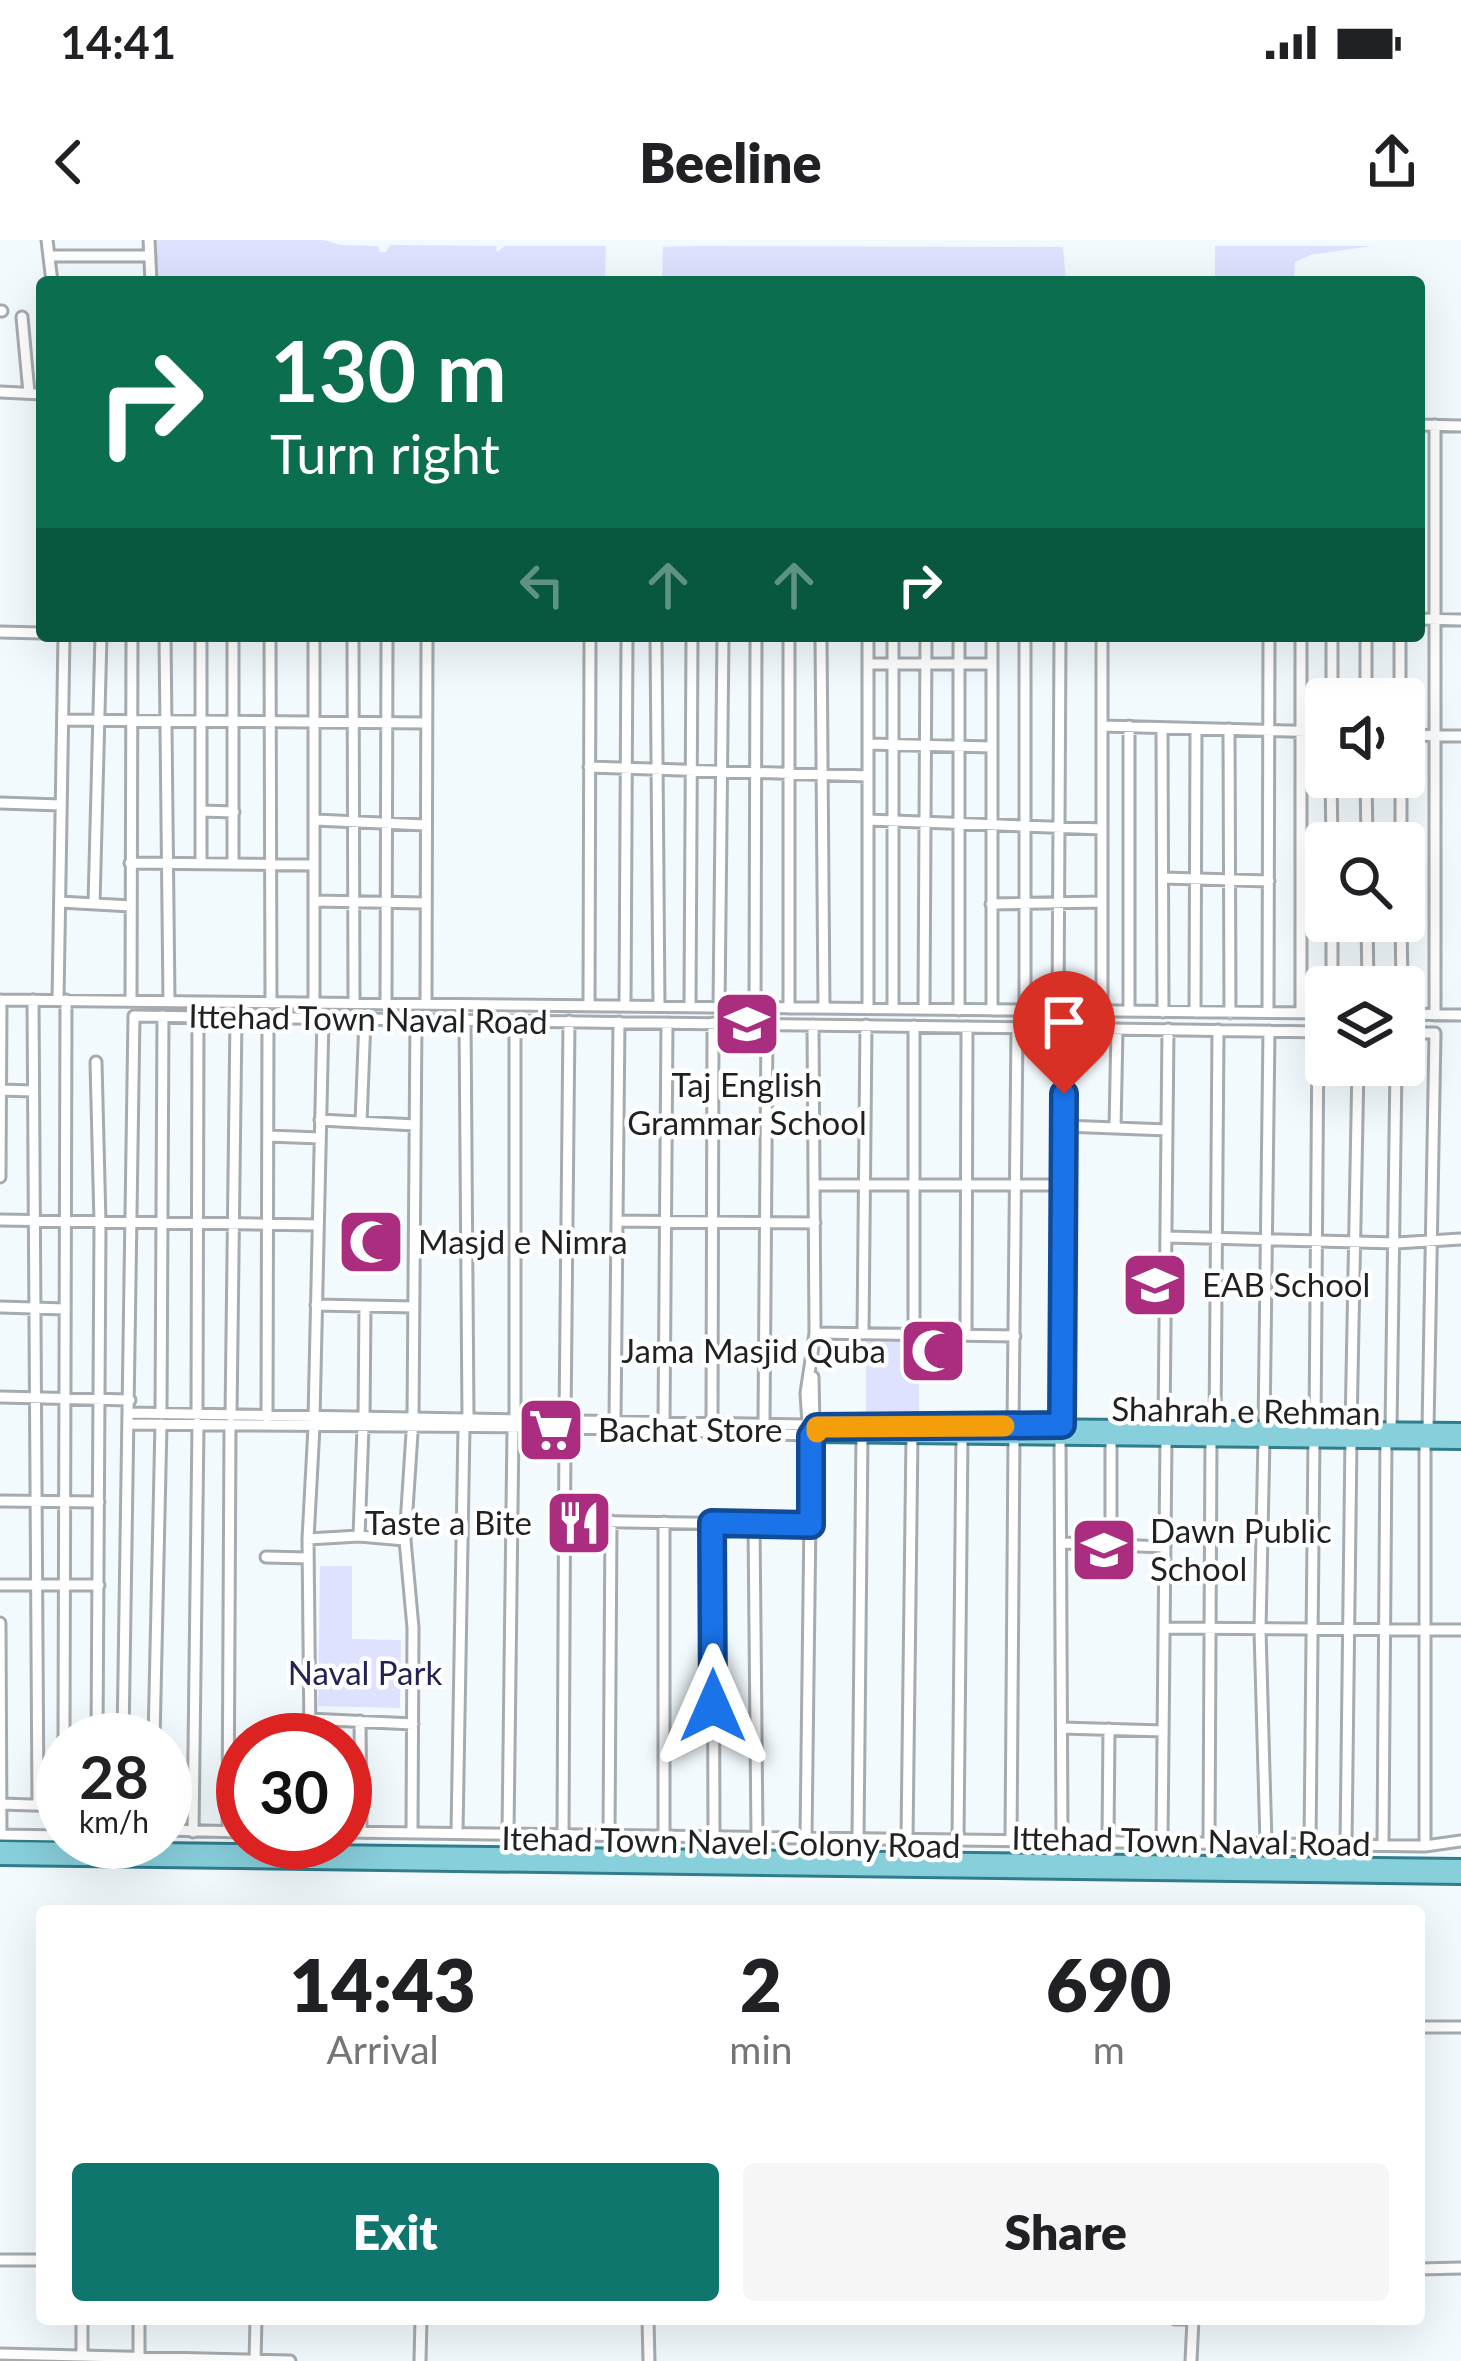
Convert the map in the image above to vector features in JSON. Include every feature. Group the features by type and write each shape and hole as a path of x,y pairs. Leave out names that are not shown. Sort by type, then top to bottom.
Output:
{"main road":[{"name":"Shahrah e Rehman","path":"811,1429 862,1434 1014,1430"},
{"name":"Shahrah e Rehman","path":"811,1429 1388,1435 1461,1430"},
{"name":"Shahrah e Rehman","path":"1061,1430 1112,1437 1165,1431"},
{"name":"Shahrah e Rehman","path":"1426,1434 1461,1442"},
{"name":"Itehad Town Navel Colony Road","path":"0,1848 1461,1877"},
{"name":"Itehad Town Navel Colony Road","path":"0,1858 1461,1866"}],"street":[{"path":"47,240 51,276"},
{"path":"149,240 151,276"},
{"path":"49,256 150,256"},
{"path":"22,317 29,393"},
{"path":"0,392 36,394"},
{"path":"1425,425 1461,426"},
{"path":"1435,425 1435,1015"},
{"path":"1425,619 1461,620"},
{"path":"0,632 36,633"},
{"path":"64,642 60,902 64,1713"},
{"path":"94,904 100,642"},
{"path":"131,1000 132,642"},
{"path":"165,642 169,1001"},
{"path":"201,642 202,863"},
{"path":"233,642 233,864"},
{"path":"270,642 271,1002"},
{"path":"314,642 314,1002"},
{"path":"353,642 354,1003"},
{"path":"386,1003 387,642"},
{"path":"426,1004 427,642"},
{"path":"589,1005 590,642"},
{"path":"625,1006 627,642"},
{"path":"656,642 659,1006"},
{"path":"690,1006 692,642"},
{"path":"719,1007 723,642"},
{"path":"755,1007 756,642"},
{"path":"789,642 789,1008"},
{"path":"821,642 824,1008"},
{"path":"868,642 868,1009"},
{"path":"893,642 893,1009"},
{"path":"924,1009 926,642"},
{"path":"959,642 959,1010"},
{"path":"992,642 992,1010"},
{"path":"1025,642 1025,1010"},
{"path":"1058,1011 1060,642"},
{"path":"1102,642 1102,1011"},
{"path":"1268,1012 1269,642"},
{"path":"1300,642 1301,1013"},
{"path":"1331,678 1332,642"},
{"path":"1366,642 1366,678"},
{"path":"1400,642 1400,678"},
{"path":"868,664 992,664"},
{"path":"63,720 426,723"},
{"path":"1102,726 1305,732"},
{"path":"1129,727 1130,1012"},
{"path":"1162,728 1163,1012"},
{"path":"1195,1012 1196,728"},
{"path":"1229,730 1230,1012"},
{"path":"1425,736 1461,736"},
{"path":"868,744 992,747"},
{"path":"590,767 868,776"},
{"path":"0,803 61,806"},
{"path":"202,812 234,812"},
{"path":"315,820 425,825"},
{"path":"868,820 1102,829"},
{"path":"130,863 314,865"},
{"path":"1163,878 1269,881"},
{"path":"314,901 425,903"},
{"path":"60,902 131,906"},
{"path":"992,904 1102,902"},
{"path":"0,1177 0,1000 1305,1013"},
{"path":"33,1000 37,1713"},
{"path":"1425,1015 1461,1015"},
{"name":"Ittehad Town Naval Road","path":"124,1713 134,1016 1305,1032"},
{"path":"155,1713 163,1016"},
{"path":"198,1016 193,1832 216,1832"},
{"path":"229,1713 236,1017"},
{"path":"267,1417 268,1017"},
{"path":"310,1713 308,1540 323,1018"},
{"path":"362,1122 364,1018"},
{"path":"412,1832 413,1628 406,1540 413,1423 416,1019"},
{"path":"458,1832 466,1423 465,1020"},
{"path":"508,1833 515,1021"},
{"path":"563,1834 569,1022"},
{"path":"615,1420 619,1022"},
{"path":"664,1420 667,1023"},
{"path":"712,1421 713,1023"},
{"path":"764,1423 766,1024"},
{"path":"806,1837 814,1333 812,1024"},
{"path":"863,1334 866,1025"},
{"path":"914,1026 914,1334"},
{"path":"966,1335 967,1027"},
{"path":"1011,1839 1017,1028"},
{"path":"1062,1839 1064,1028"},
{"path":"1115,1128 1117,1029"},
{"path":"1162,1841 1168,1030"},
{"path":"1209,1842 1218,1030"},
{"path":"1267,1843 1260,1630 1268,1031"},
{"path":"1425,1033 1435,1033 1426,1434 1425,1846"},
{"path":"96,1062 100,1222 97,1713"},
{"path":"1310,1844 1321,1086"},
{"path":"1346,1844 1358,1086"},
{"path":"1383,1844 1396,1086"},
{"path":"0,1090 33,1091"},
{"path":"320,1120 415,1124"},
{"path":"1064,1126 1167,1130"},
{"path":"268,1136 320,1138"},
{"path":"814,1185 1064,1185"},
{"path":"0,1220 318,1225"},
{"path":"617,1221 814,1223"},
{"path":"1167,1237 1396,1243 1461,1239"},
{"path":"316,1305 414,1307"},
{"path":"359,1536 365,1306"},
{"path":"0,1307 64,1309"},
{"path":"814,1333 1015,1336"},
{"path":"0,1397 130,1400"},
{"path":"230,1421 267,1417 314,1423"},
{"path":"131,1419 811,1429"},
{"path":"565,1424 664,1420 811,1429"},
{"path":"859,1837 862,1434"},
{"path":"907,1838 912,1434"},
{"path":"958,1838 962,1434"},
{"path":"1111,1545 1112,1437"},
{"path":"0,1501 99,1502"},
{"path":"566,1521 811,1525"},
{"path":"609,1834 611,1521"},
{"path":"664,1522 664,1835"},
{"path":"712,1523 714,1836"},
{"path":"754,1524 757,1836"},
{"path":"308,1540 359,1536 406,1540"},
{"path":"1063,1543 1165,1547"},
{"path":"266,1556 308,1558"},
{"path":"0,1585 99,1585"},
{"path":"0,1623 1,1835 36,1836"},
{"path":"1165,1628 1461,1630"},
{"path":"372,1722 413,1724"},
{"path":"1062,1728 1163,1731"},
{"path":"1108,1840 1109,1729"},
{"path":"1,1804 36,1805"},
{"name":"Ittehad Town Naval Road","path":"372,1832 1425,1846 1461,1841"},
{"path":"1425,2027 1461,2027"},
{"path":"0,2260 36,2260"},
{"path":"1425,2269 1461,2268"},
{"path":"82,2325 82,2358"},
{"path":"139,2325 139,2359"},
{"path":"255,2361 256,2325"},
{"path":"420,2361 421,2325"},
{"path":"648,2325 649,2361"},
{"path":"1191,2361 1193,2325"},
{"path":"0,2354 290,2361"}],"green space":[{"path":"154,240 323,240 378,246 380,252 390,245 496,246 497,252 505,246 606,246 605,276 156,276"},
{"path":"1215,246 1371,246 1310,255 1295,262 1294,276 1215,276"},
{"path":"663,247 1063,247 1065,276 662,276"},
{"path":"866,1341 919,1341 919,1417 866,1416"},
{"name":"Naval Park","path":"320,1566 352,1566 352,1639 401,1640 400,1708 318,1706"}],"slow traffic":[{"path":"817,1432 817,1427 1004,1426"}],"place":[{"name":"Taj English Grammar School","path":"747,1024"},
{"name":"Masjd e Nimra","path":"371,1242"},
{"name":"EAB School","path":"1155,1285"},
{"name":"Jama Masjid Quba","path":"933,1351"},
{"name":"Bachat Store","path":"551,1430"},
{"name":"Taste a Bite","path":"579,1523"},
{"name":"Dawn Public School","path":"1104,1550"}],"route":[{"path":"713,1706 712,1523 811,1525 811,1436 817,1427 1062,1425 1064,1094"}]}
